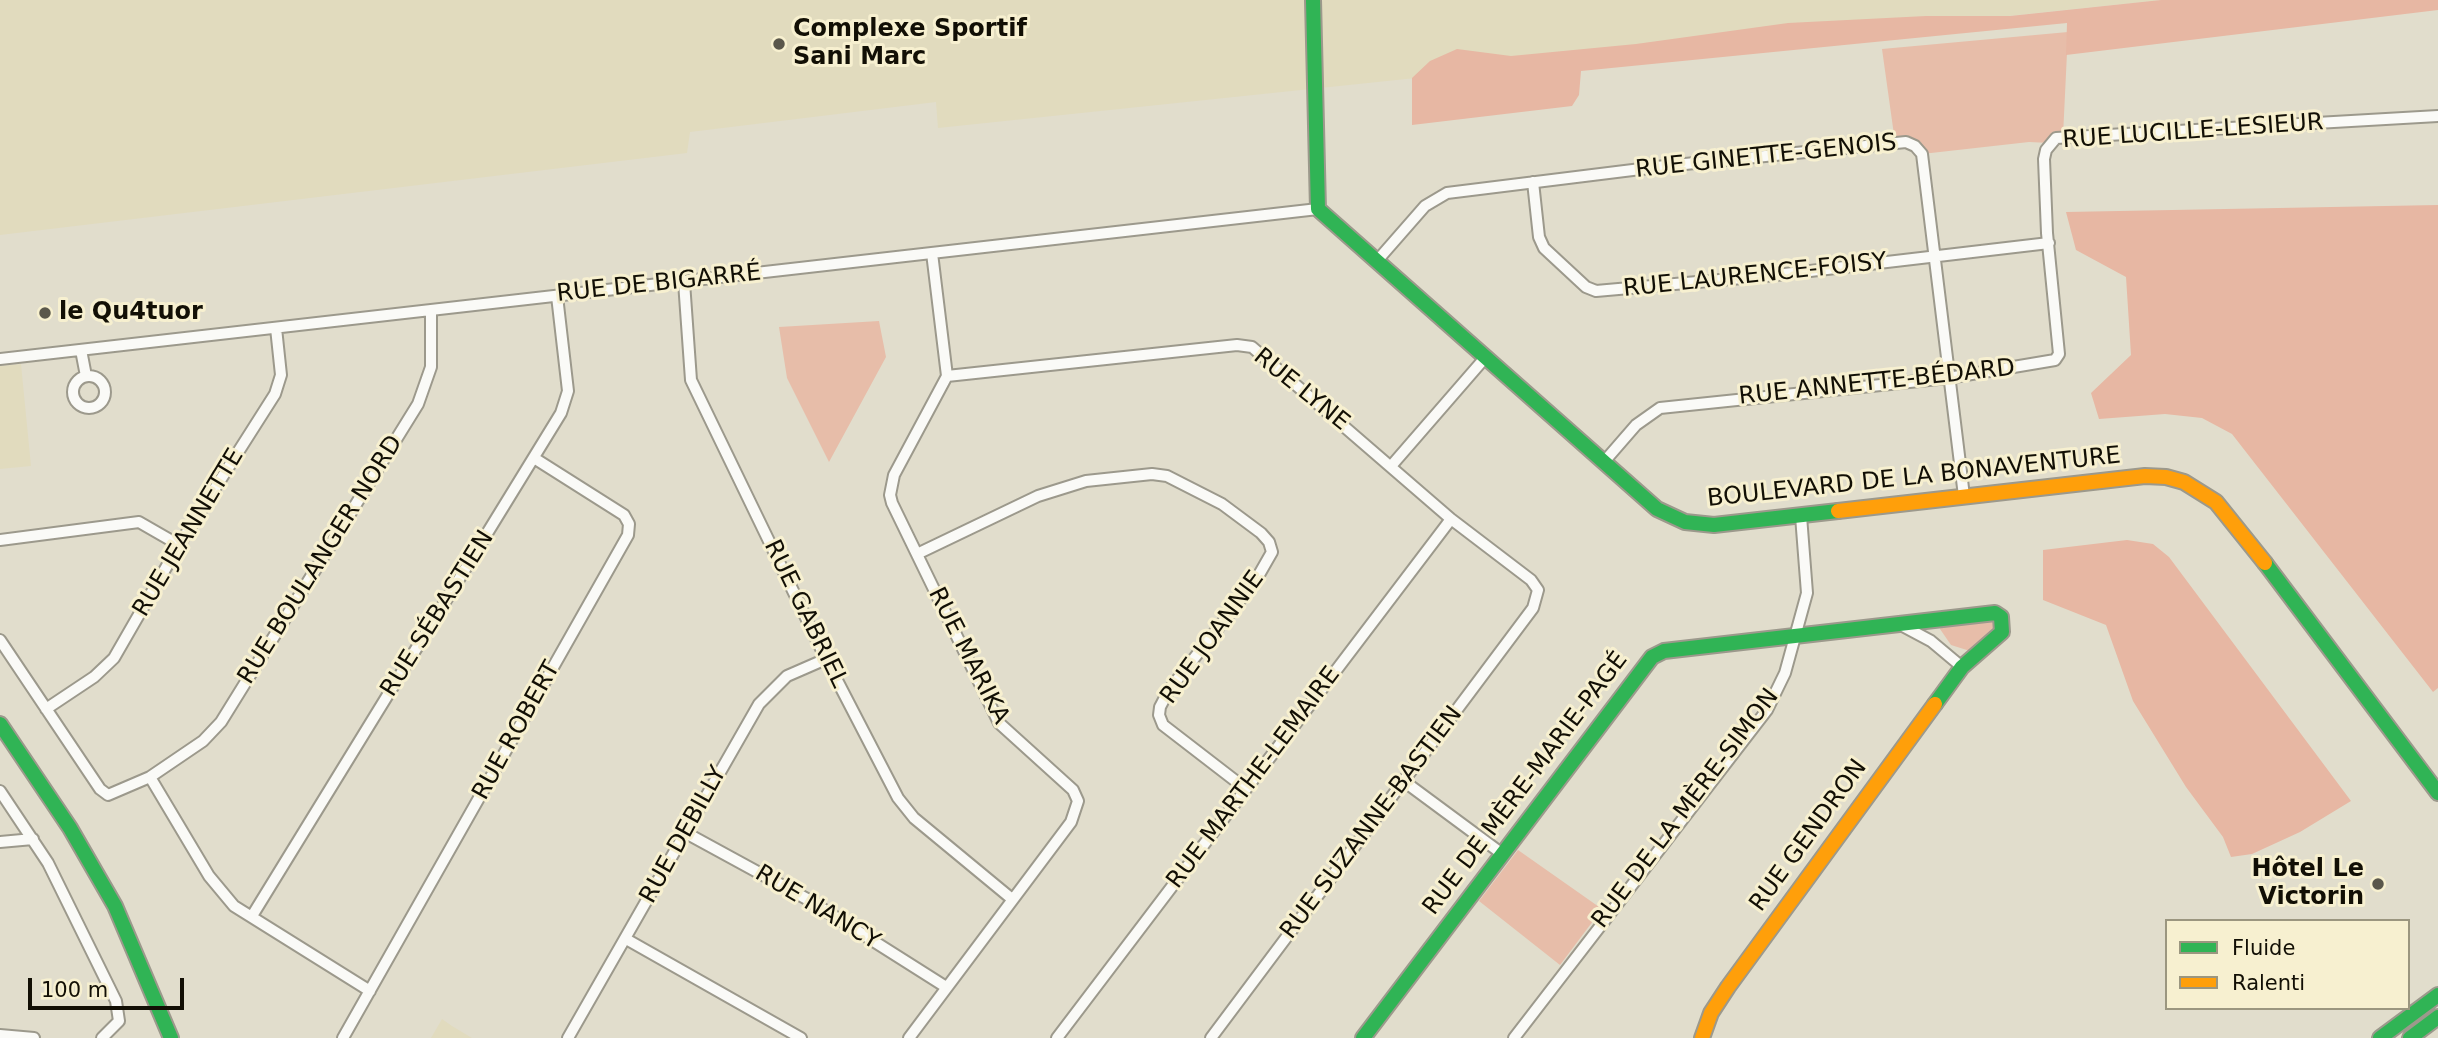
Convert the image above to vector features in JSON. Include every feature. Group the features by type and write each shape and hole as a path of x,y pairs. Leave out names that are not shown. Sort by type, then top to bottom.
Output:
{"street":[{"path":"1313,0 1318,209"},
{"name":"RUE LUCILLE-LESIEUR","path":"2049,243 2044,159 2050,143 2063,136 2438,116"},
{"name":"RUE GINETTE-GENOIS","path":"1376,262 1435,198 1447,193 1906,142 1915,146 1922,154 1948,378 1965,496"},
{"name":"RUE LAURENCE-FOISY","path":"1534,182 1539,237 1544,248 1586,287 1596,291 2049,243"},
{"name":"RUE DE BIGARRÉ","path":"0,359 1318,209"},
{"name":"BOULEVARD DE LA BONAVENTURE","path":"1318,209 1603,463 1657,509 1685,522 1714,524 1801,516 2145,476 2166,477 2199,490 2231,519 2438,793"},
{"name":"RUE ANNETTE-BÉDARD","path":"1603,463 1648,413 1660,408 1948,378 2055,360 2060,354 2049,243"},
{"path":"932,253 947,376"},
{"name":"RUE GABRIEL","path":"684,282 691,380 826,659 904,807 1012,899"},
{"name":"RUE SÉBASTIEN","path":"252,915 567,401 556,296"},
{"name":"RUE BOULANGER NORD","path":"46,709 100,789 108,795 150,776 214,732 418,404 431,367 431,310"},
{"name":"RUE JEANNETTE","path":"46,709 94,677 114,657 179,545 275,394 282,375 276,327"},
{"name":"RUE LYNE","path":"947,376 1237,345 1252,347 1392,465 1451,519 1531,580 1538,590 1534,608"},
{"path":"81,350 86,376"},
{"path":"1392,465 1484,359"},
{"name":"RUE MARIKA","path":"909,1038 1072,822 1078,801 1073,790 999,723 892,503 891,484 947,376"},
{"name":"RUE ROBERT","path":"343,1038 628,535 629,524 624,515 534,458"},
{"name":"RUE JOANNIE","path":"917,554 1038,496 1086,481 1159,475 1222,504 1261,533 1269,542 1272,552 1256,580 1169,690 1159,715 1163,724 1246,789"},
{"name":"RUE DE LA MÈRE-SIMON","path":"1514,1038 1766,710 1785,673 1807,593 1801,516"},
{"name":"RUE MARTHE-LEMAIRE","path":"1057,1038 1451,519"},
{"path":"0,540 139,522 179,545"},
{"name":"RUE SUZANNE-BASTIEN","path":"1211,1038 1534,608"},
{"name":"RUE DE MÈRE-MARIE-PAGÉ","path":"1363,1038 1652,657 1664,652 1990,613 2001,617 2002,632 1998,638 1962,667"},
{"path":"1899,624 1931,641 1962,667"},
{"path":"0,640 46,709"},
{"name":"RUE DEBILLY","path":"568,1038 767,694 787,676 826,659"},
{"name":"RUE GENDRON","path":"1702,1038 1712,1013 1728,987 1962,667"},
{"path":"0,724 70,828 108,894 135,950 171,1038"},
{"path":"150,776 209,876 234,906 370,991"},
{"path":"1405,782 1501,853"},
{"path":"0,791 33,839 57,881 116,1001 119,1021 102,1038"},
{"name":"RUE NANCY","path":"686,833 807,899 946,987"},
{"path":"0,842 33,839"},
{"path":"626,939 801,1038"},
{"path":"2380,1038 2438,995"},
{"path":"2410,1038 2438,1017"},
{"path":"3,1036 34,1038"}],"shaded area":[{"path":"0,0 2161,0 938,128 936,102 690,132 687,153 0,235"},
{"path":"2161,0 2438,0 2438,10 2066,55 2067,23 1581,71 1579,95 1572,106 1412,125 1412,78 1430,61 1457,49 1511,56 1636,44 1788,23 1926,16 2010,16"},
{"path":"2068,32 2063,136 2050,143 2029,142 1922,154 1895,142 1882,49"},
{"path":"2438,205 2438,688 2433,692 2232,434 2202,418 2165,414 2099,419 2091,393 2131,355 2126,277 2076,250 2066,212"},
{"path":"879,321 886,357 829,462 787,378 779,327"},
{"path":"21,364 31,466 0,469 0,366"},
{"path":"2127,540 2153,544 2169,557 2351,801 2300,832 2252,854 2231,857 2223,837 2186,787 2133,701 2106,625 2043,600 2043,550"},
{"path":"1995,618 1998,628 1980,646 1970,651 1951,645 1940,629 1942,624"},
{"path":"1518,850 1602,909 1560,965 1479,901"},
{"path":"442,1019 452,1026 472,1038 431,1038"}],"traffic: fast":[{"path":"1313,0 1318,209 1657,509 1685,522 1714,525 1838,511"},
{"path":"2265,563 2438,793"},
{"path":"1363,1038 1652,657 1664,651 1995,613 2001,617 2002,632 1962,667 1935,704"},
{"path":"0,724 70,828 115,906 171,1038"},
{"path":"2380,1038 2438,995"},
{"path":"2410,1038 2438,1017"}],"traffic: slow":[{"path":"1838,511 2145,476 2166,477 2184,482 2216,502 2265,563"},
{"path":"1702,1038 1711,1013 1728,987 1935,704"}],"place":[{"name":"Complexe Sportif Sani Marc","path":"779,44"},
{"name":"le Qu4tuor","path":"45,313"},
{"name":"Hôtel Le Victorin","path":"2378,884"}]}
